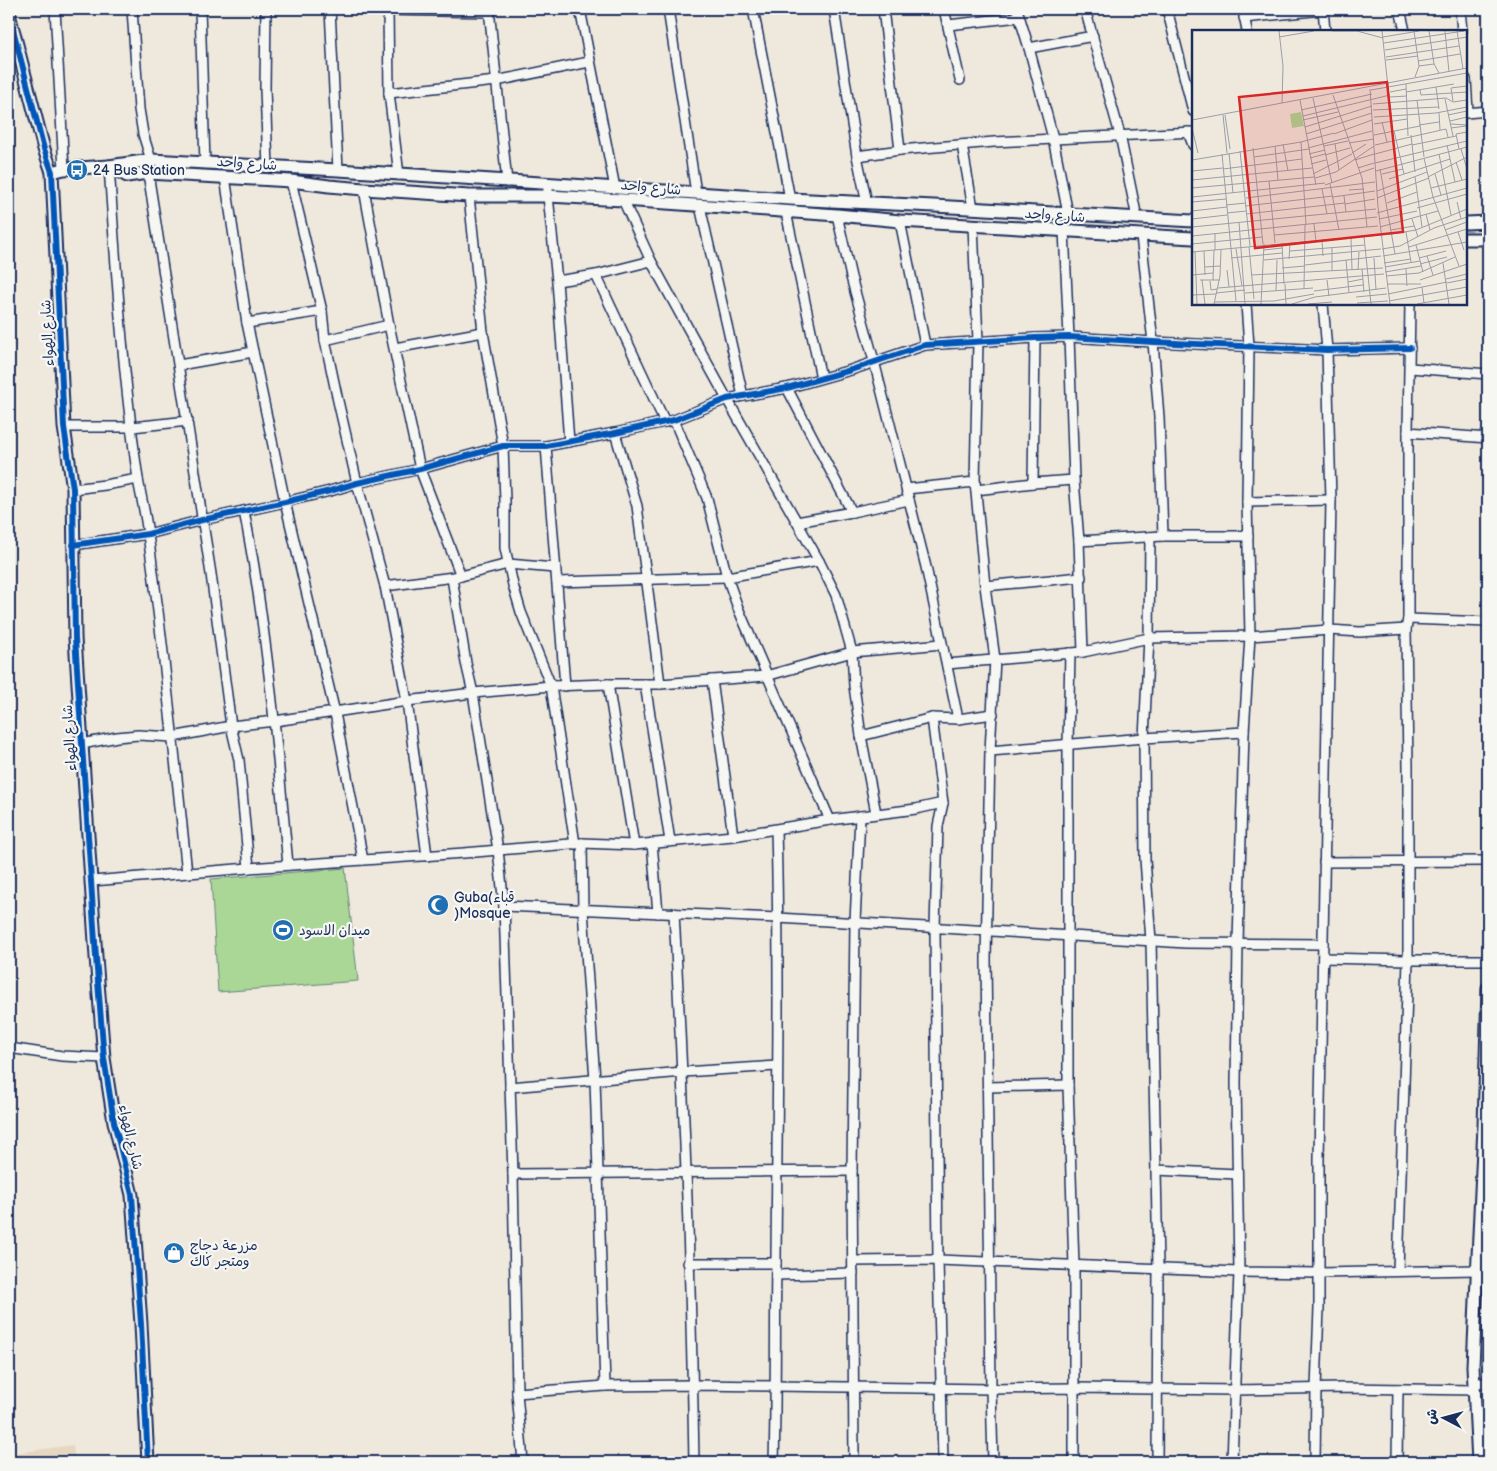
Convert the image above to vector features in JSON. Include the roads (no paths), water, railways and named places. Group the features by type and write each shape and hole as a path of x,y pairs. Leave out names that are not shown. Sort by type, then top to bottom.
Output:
{"street":[{"path":"55,9 64,169"},
{"path":"132,9 139,109 143,134 151,160 148,173 212,574 231,726 239,760 248,868"},
{"path":"200,9 205,163"},
{"path":"266,9 265,89 268,167"},
{"path":"330,9 338,170"},
{"path":"580,9 615,188"},
{"path":"668,9 696,194"},
{"path":"754,9 790,199"},
{"path":"834,9 857,156 867,203"},
{"path":"883,9 900,150"},
{"path":"944,9 960,80"},
{"path":"1085,9 1120,135 1138,218"},
{"path":"1167,9 1192,107"},
{"path":"1247,30 1244,13 1323,9 1326,30"},
{"path":"1400,9 1405,30"},
{"path":"1460,9 1462,30"},
{"path":"399,175 389,93 388,10 490,11 508,182"},
{"path":"948,25 1018,13 1053,138 1068,214"},
{"name":"شارع الهواء","path":"9,14 44,149 52,172 64,427 73,489 75,638 104,1058 114,1122 132,1195 148,1462"},
{"path":"1029,48 1093,36"},
{"path":"389,93 496,81 589,62"},
{"path":"1467,112 1488,111"},
{"path":"857,156 962,144 1191,132"},
{"path":"962,144 973,208"},
{"name":"شارع واحد","path":"52,172 64,169 109,166 151,160 338,170 508,182 548,190 623,200 900,221 1192,238"},
{"path":"109,166 117,285 132,427 138,479 148,534 173,737 187,873"},
{"name":"شارع واحد","path":"109,166 127,176 148,173 225,177 469,196 548,190 615,188 1192,221"},
{"path":"225,177 247,323 285,502 335,713 363,860"},
{"path":"291,181 322,311 325,340 338,401 357,482 385,586 407,701 427,856"},
{"path":"364,189 389,325 420,469 457,577 466,663 473,693 498,850 504,906 513,1174 517,1393 523,1462"},
{"path":"548,190 569,442"},
{"path":"469,196 483,332 502,446 505,548 521,612 551,686 579,843 595,1080 605,1386"},
{"path":"623,200 651,261 819,561 836,595 852,652 854,686 876,813"},
{"path":"700,206 743,396"},
{"path":"931,223 934,206"},
{"path":"786,212 821,378"},
{"path":"838,215 851,278 926,567 958,719"},
{"path":"900,221 925,345"},
{"path":"1467,223 1488,222"},
{"path":"973,225 978,342 975,486 995,659 990,751 986,930 993,1462"},
{"path":"1064,230 1083,652"},
{"path":"1141,236 1153,342 1162,464 1164,536"},
{"path":"1467,239 1488,239"},
{"path":"557,281 596,275 651,261"},
{"path":"596,275 707,498 727,577 738,608 830,820"},
{"path":"1232,1462 1239,1272 1236,1083 1238,942 1244,732 1250,636 1247,502 1249,346 1246,305"},
{"path":"1315,1462 1331,500 1327,350 1323,305"},
{"path":"1398,1271 1408,960 1406,629 1408,619 1410,305"},
{"path":"247,323 322,311"},
{"path":"325,340 389,325"},
{"path":"395,348 483,332"},
{"path":"73,545 148,534 330,491 357,482 420,469 502,446 546,446 615,434 670,421 727,399 787,388 851,370 925,345 1069,337 1327,350 1410,348"},
{"path":"1033,483 1035,338"},
{"path":"179,365 253,352"},
{"path":"1410,368 1488,374"},
{"path":"787,388 852,512"},
{"path":"64,427 132,427 188,421"},
{"path":"1408,432 1488,438"},
{"path":"615,434 637,506 660,684"},
{"path":"546,446 565,686"},
{"path":"73,489 138,479"},
{"path":"906,489 1074,480"},
{"path":"797,522 909,500"},
{"path":"1247,502 1331,500"},
{"path":"244,511 254,563 271,686 288,865"},
{"path":"1079,541 1164,536 1248,536"},
{"path":"1150,537 1149,638 1144,738 1145,860 1151,941 1158,1268 1157,1462"},
{"path":"557,582 727,577 819,561"},
{"path":"385,586 457,577 508,564 555,568"},
{"path":"986,586 1081,577"},
{"path":"1408,619 1488,622"},
{"path":"947,664 1083,652 1149,638 1250,636 1329,630 1360,632 1406,629"},
{"path":"82,744 117,736 173,737 231,726 473,693 551,686 660,684 766,676 852,652 942,644"},
{"path":"1070,653 1068,744 1068,1085 1074,1266 1074,1462"},
{"path":"712,680 733,836"},
{"path":"608,684 634,845"},
{"path":"645,684 670,841"},
{"path":"862,736 932,718 958,719 993,714"},
{"path":"932,718 943,803 938,826 935,927 938,1260 943,1462"},
{"path":"990,751 1244,732"},
{"path":"92,881 579,843 634,845 733,836 876,813 916,809 943,803"},
{"path":"854,1462 852,1171 855,922 860,816"},
{"path":"774,1462 778,1172 776,830"},
{"path":"652,843 658,912"},
{"path":"1324,862 1488,861"},
{"path":"504,906 855,922 1186,943 1323,944"},
{"path":"674,913 683,1072 694,1462"},
{"path":"1323,958 1488,960"},
{"path":"1481,1458 1474,1387 1477,1270 1484,1201 1488,988"},
{"path":"9,1048 62,1056 104,1058"},
{"path":"510,1087 777,1066"},
{"path":"988,1088 1068,1085"},
{"path":"1156,1170 1237,1174"},
{"path":"513,1174 852,1171"},
{"path":"853,1261 938,1260 1239,1272 1477,1270"},
{"path":"688,1263 776,1263"},
{"path":"776,1276 854,1273"},
{"path":"517,1393 605,1386 693,1385 991,1390 1075,1388 1236,1390 1474,1387 1488,1383"},
{"path":"1397,1462 1398,1389"}],"place":[{"name":"24 Bus Station","path":"77,170"},
{"name":"Guba(قباء )Mosque","path":"438,905"},
{"name":"ميدان الاسود","path":"283,930"},
{"name":"مزرعة دجاج ومتجر كاك","path":"174,1253"}]}
